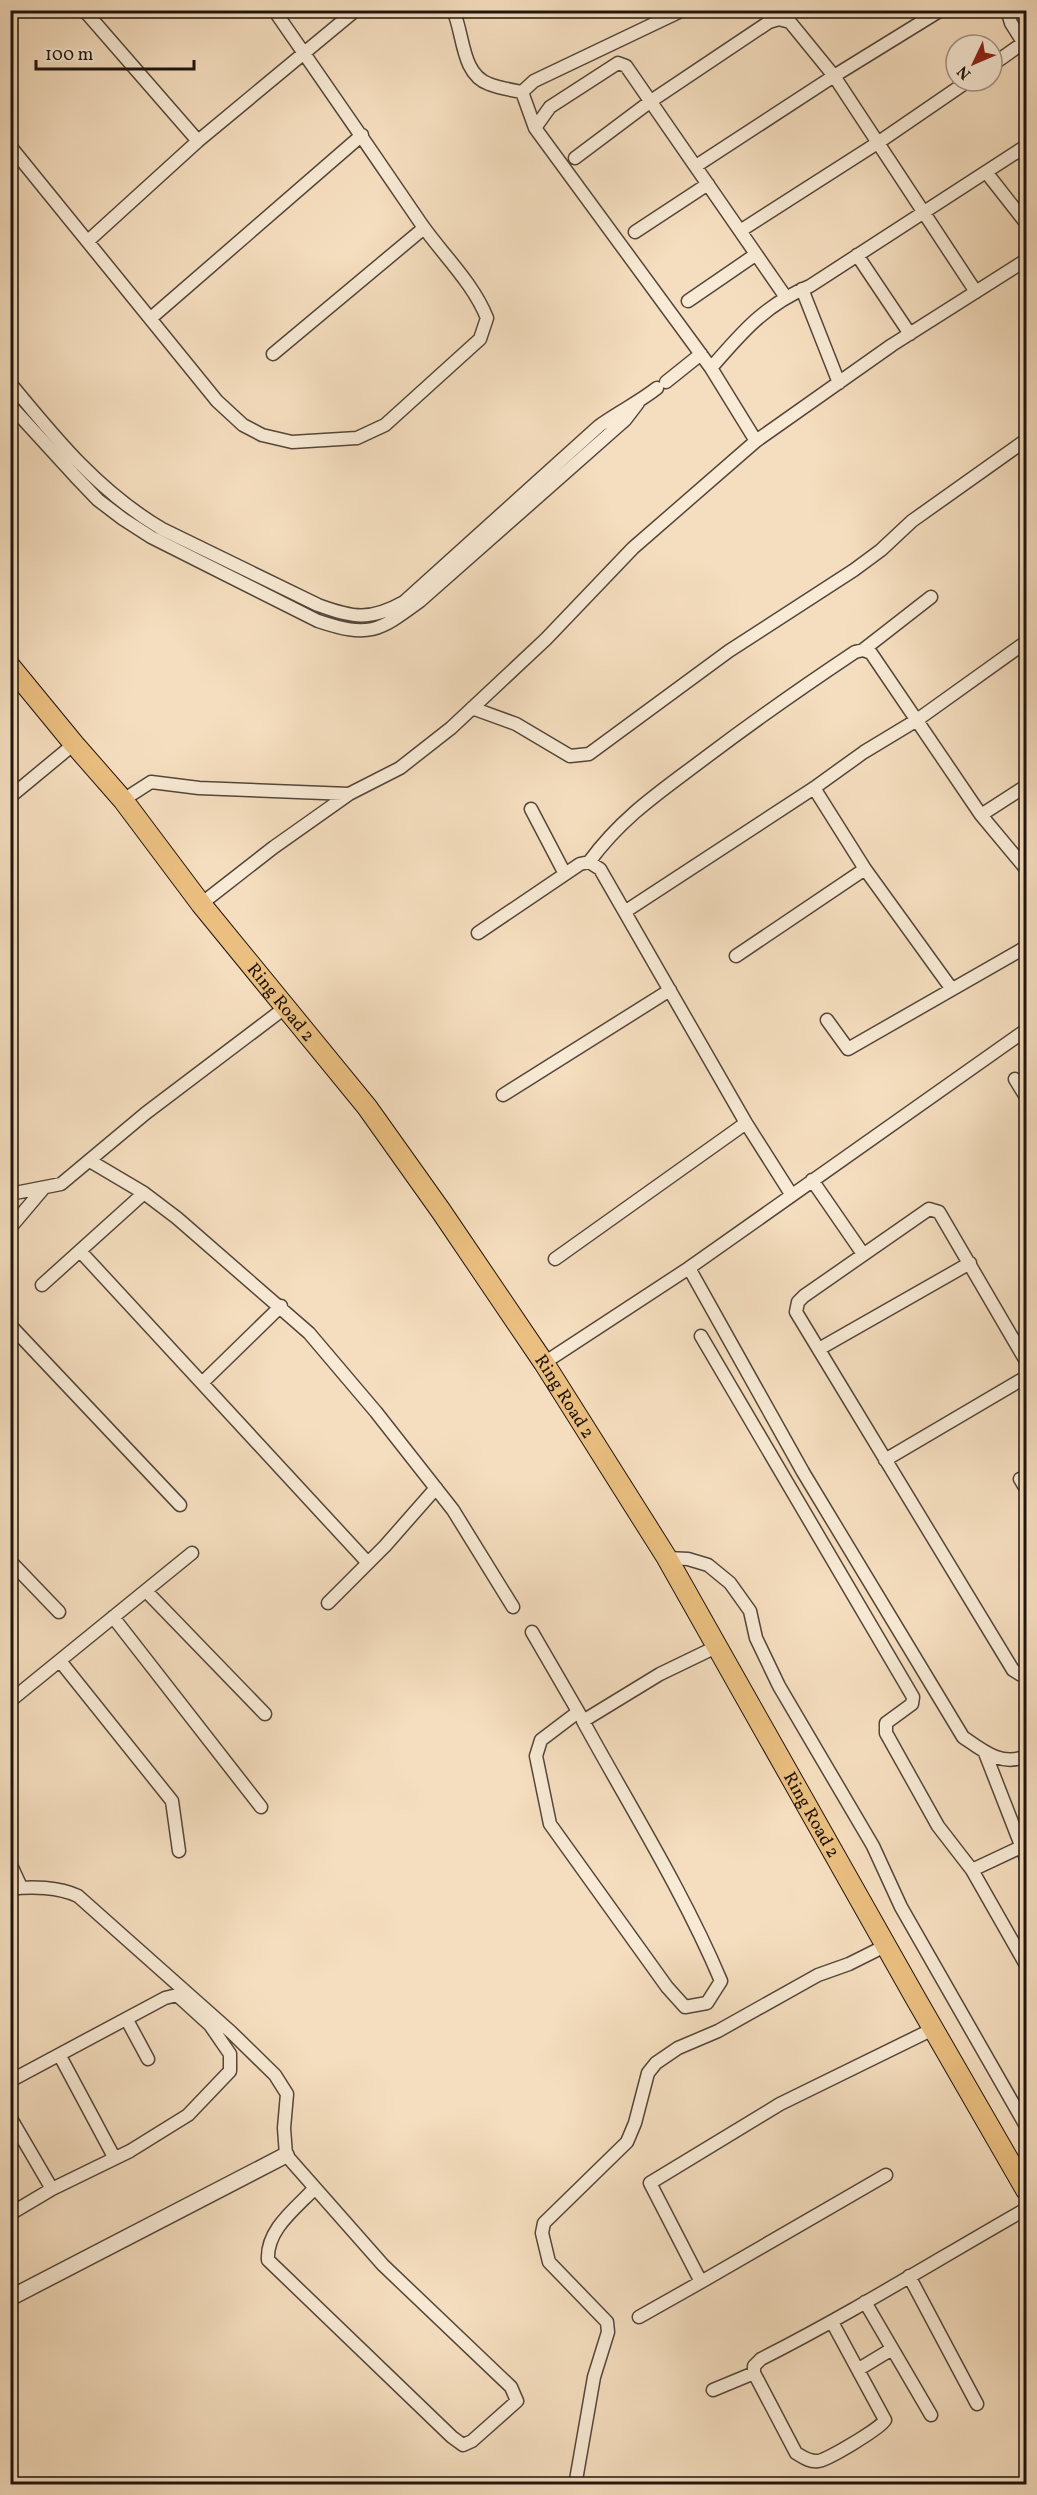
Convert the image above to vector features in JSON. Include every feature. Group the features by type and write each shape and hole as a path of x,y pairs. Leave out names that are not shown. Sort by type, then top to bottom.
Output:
{"main road":[{"name":"Ring Road 2","path":"10,666 123,800 201,904 367,1107 544,1363 667,1558 1026,2190"}],"street":[{"path":"84,10 198,141"},
{"path":"10,146 217,401 243,425 262,435 292,442 357,438 385,425 480,339 487,318 483,307 424,228 274,10"},
{"path":"88,241 198,141 357,10"},
{"path":"453,10 469,63 475,74 487,84 522,92"},
{"path":"522,92 534,81 683,10"},
{"path":"696,166 941,10"},
{"path":"1004,58 1025,45 1011,22 1007,10"},
{"path":"576,158 651,101 769,22 779,19 790,22 834,76 976,292"},
{"path":"535,128 550,107 618,63 626,66 785,296"},
{"path":"522,92 535,128 711,368 756,441"},
{"path":"740,231 950,93"},
{"path":"151,318 362,135"},
{"path":"711,368 748,326 785,296 802,290 1026,146"},
{"path":"986,172 1026,224"},
{"path":"635,232 708,184"},
{"path":"273,354 424,228"},
{"path":"688,302 755,255"},
{"path":"857,255 910,334"},
{"path":"201,904 274,847 349,794 400,768 472,708 562,624 633,548 756,441 910,334 1026,260"},
{"path":"802,290 839,383"},
{"path":"10,383 96,481 139,516 343,614 362,617 375,615 396,606 483,539 626,420 638,403 701,354"},
{"path":"10,405 90,492 123,519 182,553 318,621 340,628 361,631 387,626 420,601 483,539"},
{"path":"24,421 34,412"},
{"path":"472,708 516,724 570,756 589,754 729,651 854,570 881,550 912,521 1026,440"},
{"path":"478,933 580,864 589,862 609,835 637,809 770,709 855,652 862,650 931,597"},
{"path":"626,911 814,788 864,752 917,720 1026,642"},
{"path":"862,650 872,653 981,815 1026,870"},
{"path":"10,797 74,744"},
{"path":"123,800 151,782 199,788 349,794"},
{"path":"981,815 1026,786"},
{"path":"814,788 865,869 951,988"},
{"path":"531,809 565,874"},
{"path":"589,862 600,869 626,911 746,1123 791,1194"},
{"path":"736,956 865,869"},
{"path":"827,1020 844,1047 848,1049 1026,947"},
{"path":"503,1095 670,990"},
{"path":"10,1194 61,1184 154,1107 286,1006"},
{"path":"544,1363 689,1268 1026,1030"},
{"path":"1015,1079 1026,1097"},
{"path":"555,1259 746,1123"},
{"path":"90,1161 144,1193 281,1306 309,1332 453,1510 513,1607"},
{"path":"812,1180 863,1254"},
{"path":"10,1228 43,1189"},
{"path":"42,1285 144,1193"},
{"path":"1026,1361 939,1212 929,1209 798,1302 796,1311 1013,1670 1026,1674"},
{"path":"80,1251 368,1563"},
{"path":"819,1349 970,1263"},
{"path":"689,1268 803,1472 963,1737 985,1753 1009,1762 1026,1756"},
{"path":"202,1383 281,1306"},
{"path":"10,1324 180,1505"},
{"path":"701,1336 913,1697 912,1704 886,1723 886,1733 938,1826 972,1870 1026,1965"},
{"path":"885,1460 1026,1377"},
{"path":"328,1603 436,1488"},
{"path":"10,1701 192,1553"},
{"path":"667,1558 688,1559 708,1565 730,1583 750,1611 756,1638 779,1686 873,1846 901,1907 1026,2126"},
{"path":"10,1561 59,1612"},
{"path":"146,1591 265,1714"},
{"path":"113,1617 261,1807"},
{"path":"532,1632 581,1716 677,1890 721,1981 706,2003 685,2007 668,1988 550,1824 536,1756 541,1740 581,1716 685,1660 716,1647"},
{"path":"60,1660 172,1801 179,1851"},
{"path":"972,1870 1024,1853 985,1753"},
{"path":"10,1863 16,1888 67,1891 78,1896 198,2001 267,2068 287,2094 284,2128 286,2155 383,2265 511,2387 517,2401 472,2441 463,2445 452,2437 268,2260 267,2247 276,2230 315,2188"},
{"path":"577,2484 594,2377 608,2332 607,2322 549,2262 542,2233 544,2223 627,2142 635,2123 648,2073 656,2063 678,2048 718,2031 818,1975 849,1964 887,1945"},
{"path":"10,2081 165,1998 177,1995 210,2025 230,2054 230,2071 188,2115 130,2151 52,2189 10,2214"},
{"path":"127,2019 148,2059"},
{"path":"701,2282 650,2183 780,2104 933,2029"},
{"path":"60,2056 114,2157"},
{"path":"10,2117 52,2189"},
{"path":"10,2298 286,2155"},
{"path":"639,2317 886,2175"},
{"path":"832,2322 885,2420 882,2426 873,2432 819,2461 807,2459 796,2453 754,2373 754,2366 761,2359 832,2322 1026,2210"},
{"path":"909,2276 976,2404"},
{"path":"865,2302 932,2415"},
{"path":"858,2369 892,2349"},
{"path":"713,2390 754,2373"}]}
